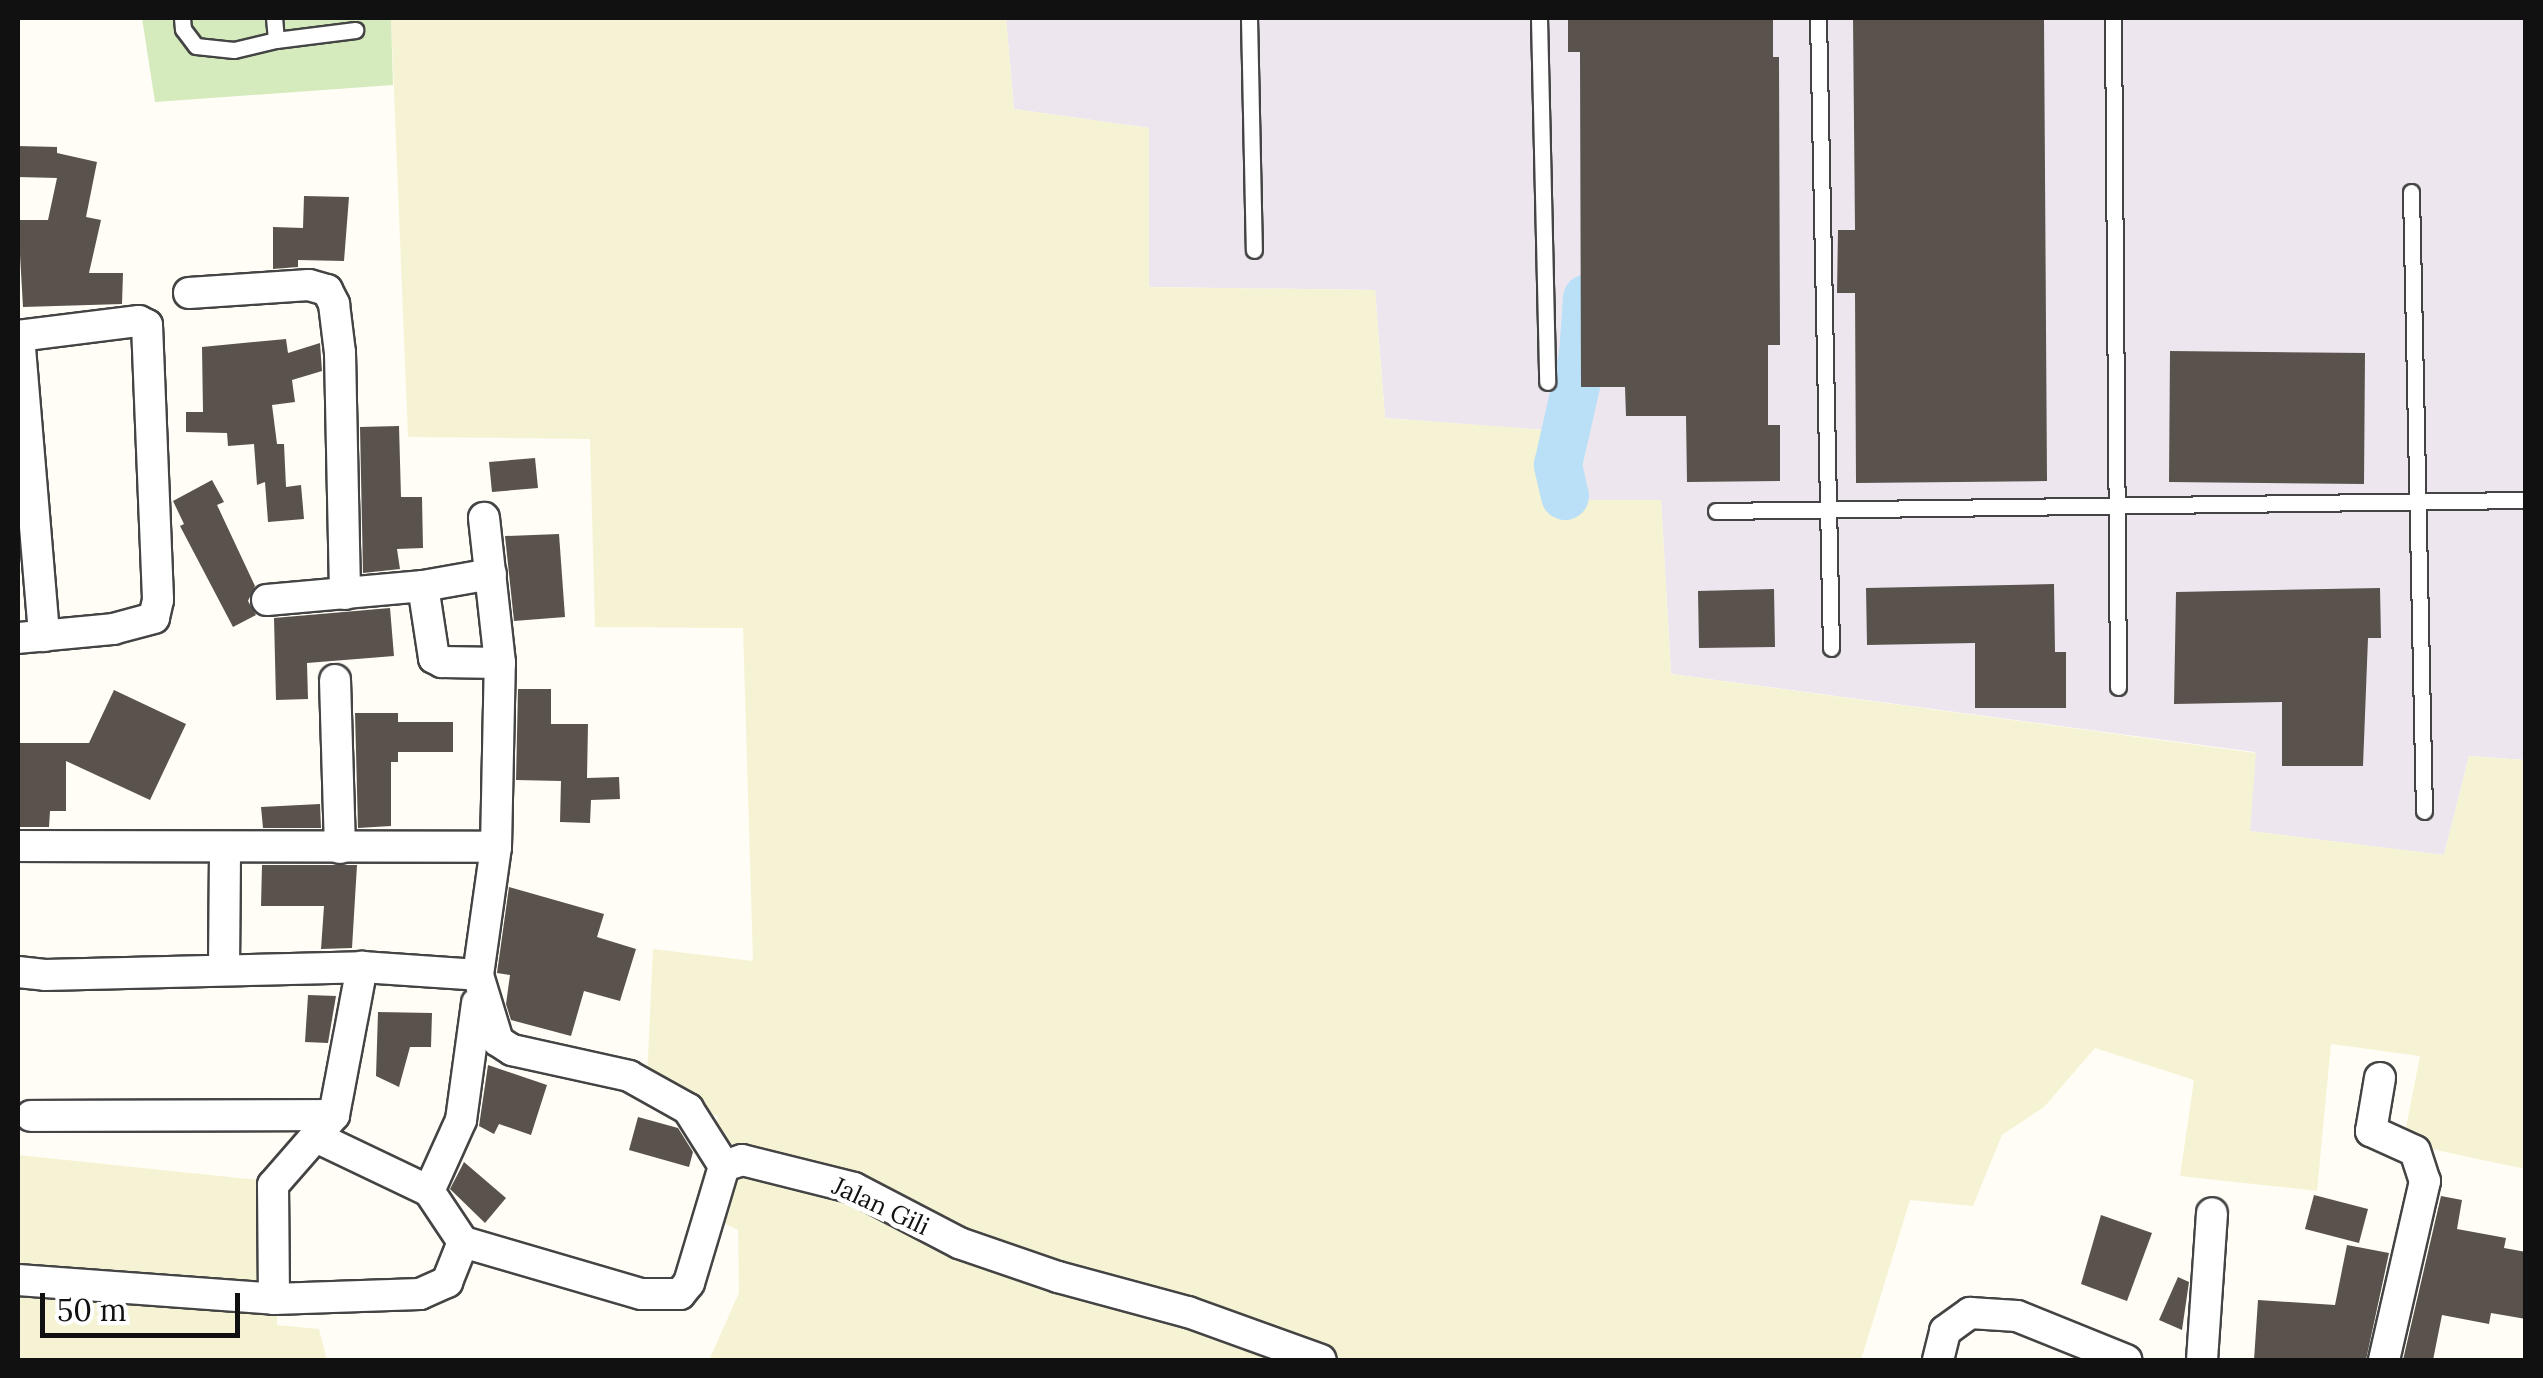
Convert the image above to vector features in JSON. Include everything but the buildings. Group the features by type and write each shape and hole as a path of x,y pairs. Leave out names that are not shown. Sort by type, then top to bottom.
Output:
{"street":[{"path":"189,293 309,285 328,290 334,304 340,353 345,594"},
{"path":"139,321 147,325 158,600 154,618 114,629 31,637 18,336 139,321"},
{"path":"429,1191 461,1120 474,1043 478,975 496,846 500,663 484,518"},
{"path":"267,600 423,586 491,574"},
{"path":"423,586 434,658 442,662 500,663"},
{"path":"335,680 340,848"},
{"path":"18,846 496,846"},
{"path":"224,968 225,849"},
{"path":"18,972 45,975 362,967 478,975"},
{"path":"274,1299 273,1185 302,1146 326,1126 362,967"},
{"path":"31,1116 326,1126 429,1191 463,1242 640,1294 680,1294 689,1283 724,1166 688,1109 629,1076 526,1054 498,1041 478,975"},
{"path":"2380,1078 2372,1131 2416,1150 2425,1181 2384,1360"},
{"name":"Jalan Gili","path":"724,1166 742,1160 854,1188 959,1243 1058,1277 1188,1312 1321,1360"},
{"path":"2202,1360 2212,1213"},
{"path":"18,1280 274,1299 366,1298 433,1291 447,1282 463,1242"},
{"path":"1938,1360 1945,1331 1970,1313 2017,1316 2126,1360"}],"lane":[{"path":"182,18 183,30 196,46 234,50 354,30"},
{"path":"274,18 276,40"},
{"path":"1249,18 1254,250"},
{"path":"1539,18 1547,382"},
{"path":"1818,18 1830,648"},
{"path":"2114,18 2118,687"},
{"path":"2410,192 2424,811"},
{"path":"1716,511 2526,500"}],"shaded area":[{"path":"391,18 1006,18 1014,109 1149,128 1149,287 1375,290 1385,418 1558,431 1555,500 1661,500 1671,674 2256,753 2250,831 2444,855 2469,756 2525,760 2525,1169 2403,1143 2420,1056 2331,1044 2317,1191 2180,1176 2194,1080 2095,1048 2044,1107 2002,1135 1973,1206 1910,1200 1861,1360 709,1360 739,1293 738,1230 694,1209 718,1116 646,1100 653,949 753,961 743,628 595,627 590,439 408,437"},
{"path":"1006,18 2525,18 2525,760 2469,756 2444,855 2249,831 2255,752 1671,674 1661,500 1554,500 1557,431 1385,418 1375,290 1149,287 1149,128 1014,109"},
{"path":"18,1155 278,1182 277,1325 319,1329 327,1360 18,1360"}],"green space":[{"path":"142,18 391,18 393,85 155,102"}],"waterway":[{"path":"1565,496 1558,465 1583,355 1587,298"}]}
